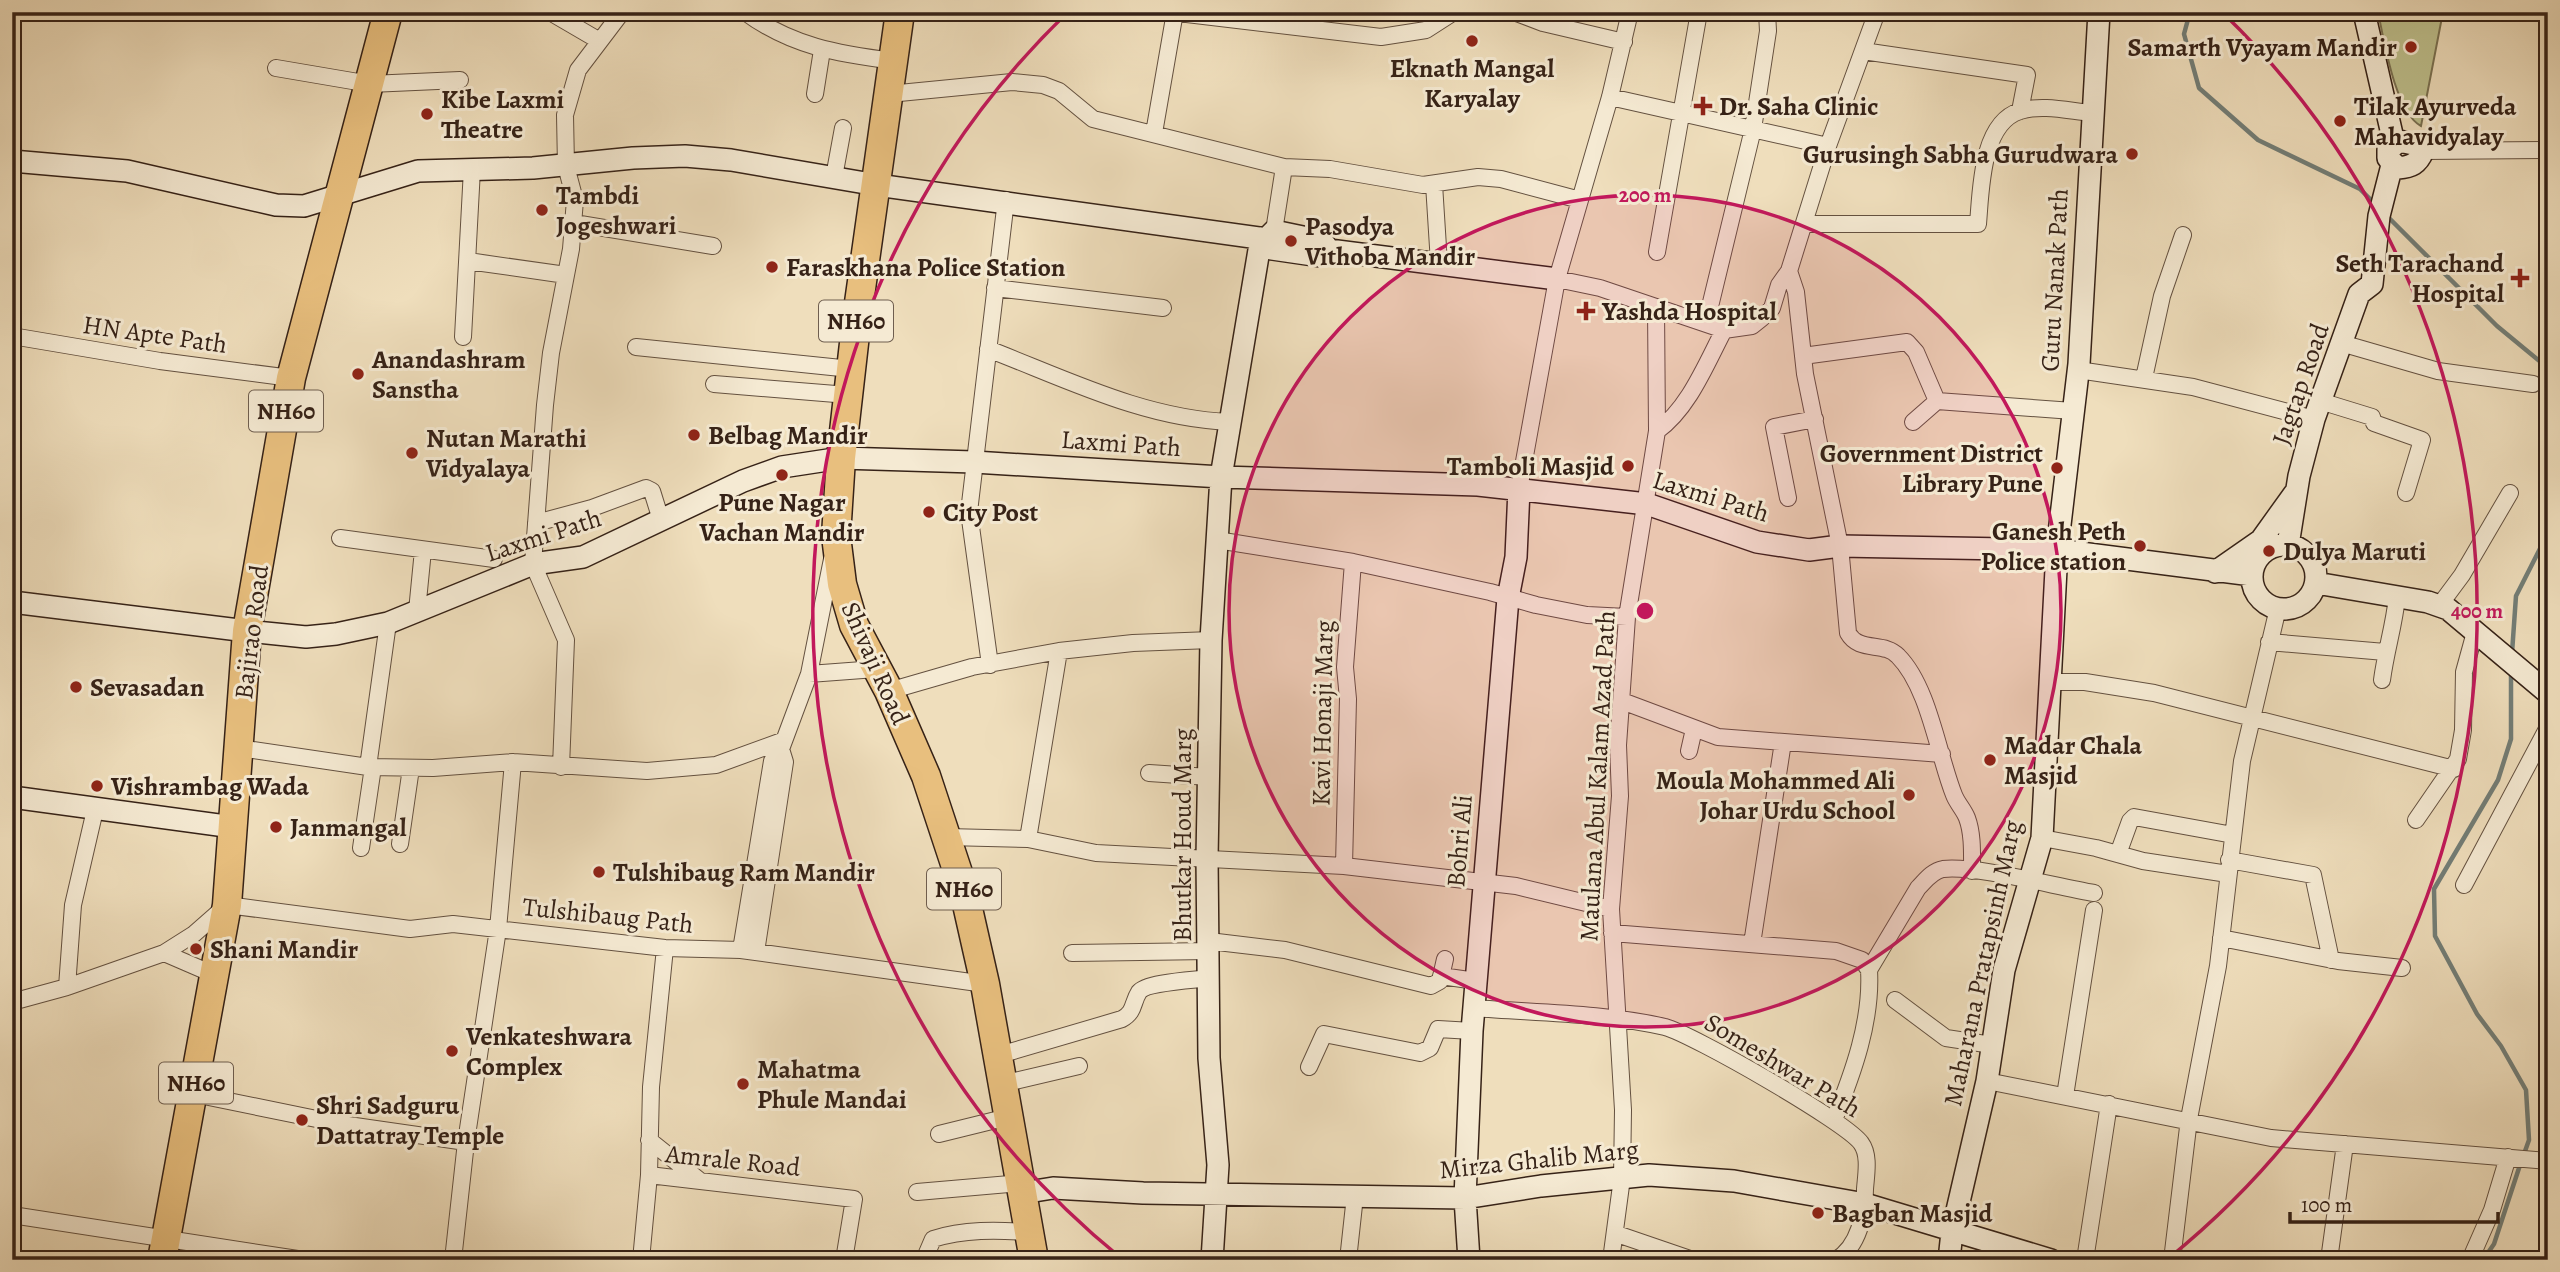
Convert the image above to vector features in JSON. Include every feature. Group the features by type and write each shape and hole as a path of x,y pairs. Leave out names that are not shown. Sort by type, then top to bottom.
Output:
{"highway":[{"name":"Bajirao Road","path":"164,1250 227,905 247,631 291,378 342,196 388,12"},
{"name":"Shivaji Road","path":"900,12 850,382 836,536 845,594 854,625 883,680 926,776 964,891 985,984 1034,1260"}],"street":[{"path":"550,12 598,40"},
{"path":"561,766 566,640 533,564 551,353 566,275 575,200 566,166 565,115 578,70 598,40 622,12"},
{"path":"745,12 765,27 822,50 894,61"},
{"path":"1154,133 1173,13 1293,19 1381,37 1426,30 1454,12"},
{"path":"1514,12 1543,23 1624,42"},
{"path":"1519,489 1557,279 1610,97 1630,12"},
{"path":"1657,252 1699,12"},
{"path":"1706,323 1753,129 1768,31 1767,12"},
{"path":"1284,167 1267,236 1272,249 1320,256 1329,250 1557,279 1656,307 1724,330 1752,326 1772,308 1779,285 1788,271 1828,146 1877,12"},
{"name":"Guru Nanak Path","path":"2057,550 2078,370 2099,12"},
{"path":"2364,12 2393,143 2388,158 2392,165 2409,167 2420,160 2423,151"},
{"path":"815,94 822,50"},
{"path":"1863,51 2027,75 2020,111"},
{"path":"276,68 370,84 460,80"},
{"path":"889,94 1012,82 1044,85 1059,91 1093,119 1284,167 1330,169 1423,185 1478,177 1502,179 1580,200"},
{"path":"1610,97 1828,146"},
{"path":"1805,223 1978,224 1989,148 2000,123 2020,111 2052,109 2091,113"},
{"path":"834,177 843,128"},
{"path":"2393,143 2407,141 2418,145 2423,151"},
{"path":"2423,151 2548,150"},
{"path":"12,161 127,171 276,205 304,206 418,171 566,166 633,158 685,156 877,185 1267,236"},
{"name":"Jagtap Road","path":"2288,545 2297,490 2317,410 2359,294 2372,284 2381,209 2392,165"},
{"path":"463,337 471,169"},
{"path":"1434,184 1439,264"},
{"path":"990,665 971,533 974,462 1006,200"},
{"path":"573,223 713,246"},
{"name":"Bhutkar Houd Marg","path":"1212,1260 1219,1165 1209,1058 1207,858 1211,640 1221,477 1267,236"},
{"path":"2144,378 2162,296 2183,236"},
{"path":"468,261 566,275"},
{"path":"1788,271 1796,292 1803,356 1840,546 1848,633 1852,641 1864,646 1890,649 1900,658 1922,694 1954,796 1967,818 1972,871"},
{"path":"995,288 1163,308"},
{"name":"Maulana Abul Kalam Azad Path","path":"1611,1260 1622,1178 1623,1110 1611,909 1620,796 1627,617 1657,431 1656,307"},
{"path":"1657,431 1670,422 1681,407 1724,330"},
{"name":"HN Apte Path","path":"12,336 160,361 291,378"},
{"path":"1803,356 1907,342 1916,352 1937,401"},
{"path":"2341,343 2438,371 2533,384"},
{"path":"636,347 850,382"},
{"path":"988,349 1149,409 1198,421 1230,422"},
{"path":"2078,370 2144,378 2317,410 2372,417 2374,423 2422,440 2406,494"},
{"path":"714,384 850,382"},
{"path":"1913,422 1937,401 2073,411"},
{"path":"1788,498 1774,427 1815,419"},
{"name":"Laxmi Path","path":"12,603 247,631 306,636 336,634 388,623 533,564 583,557 743,481 782,467 841,458 974,462 1221,477 1478,485 1647,504 1756,542 1809,550 1840,546 2057,550 2252,575"},
{"path":"536,523 592,508 646,488 652,491 661,520"},
{"name":"Bohri Ali","path":"1469,1260 1465,1198 1472,1031 1508,598 1516,557 1519,489"},
{"path":"2215,572 2260,540 2297,490"},
{"path":"2439,606 2462,575 2510,493"},
{"path":"748,951 772,761 782,745 809,674 836,536"},
{"path":"340,538 494,559"},
{"path":"1217,540 1353,562 1587,615 1627,617"},
{"path":"2288,545 2310,558 2316,583 2302,603 2278,608 2262,600 2253,584 2252,575 2260,556 2268,549 2288,545"},
{"path":"417,611 423,550"},
{"name":"Maharana Pratapsinh Marg","path":"1949,1260 1952,1232 1987,1082 2004,970 2042,838 2057,550"},
{"name":"Kavi Honaji Marg","path":"1344,866 1348,699 1345,667 1353,562"},
{"path":"2316,583 2448,609 2548,692"},
{"path":"2382,680 2387,636 2393,631 2397,597"},
{"path":"2172,1260 2189,1119 2221,938 2242,761 2278,608"},
{"path":"361,848 388,623"},
{"path":"2416,820 2454,769 2463,730 2464,672 2475,632"},
{"path":"809,674 883,680 990,665 1059,651 1133,643 1211,640"},
{"path":"2269,642 2385,652"},
{"path":"1028,839 1059,651"},
{"path":"2049,682 2109,685 2252,716 2454,769"},
{"path":"1622,701 1718,737 1942,754"},
{"path":"2464,885 2548,727"},
{"path":"1689,751 1694,729"},
{"path":"1752,944 1783,742"},
{"path":"239,748 370,767 411,768 513,762 647,771 701,768 782,745"},
{"path":"453,1260 466,1142 498,929 513,762"},
{"path":"400,844 411,768"},
{"path":"1149,773 1209,777"},
{"path":"12,797 233,827"},
{"path":"67,987 73,905 95,810"},
{"path":"2118,854 2134,817 2232,835"},
{"path":"947,837 1028,839 1096,853 1344,866 1484,881 1611,909"},
{"path":"2042,838 2143,862 2313,875 2331,960"},
{"path":"1834,1119 1851,1079 1867,1010 1869,970 1928,877 1941,869 1972,871 2094,893"},
{"path":"12,1002 67,987 164,953 194,934 227,905"},
{"name":"Tulshibaug Path","path":"227,905 410,929 453,924 664,948 748,951 985,984"},
{"path":"2065,1096 2094,910"},
{"path":"1612,933 1836,950 1861,960 1869,970"},
{"path":"2221,938 2331,960 2402,968"},
{"path":"1072,953 1209,946 1285,950 1431,985 1440,981 1443,967 1476,981"},
{"path":"649,1175 650,1087 664,948"},
{"path":"164,953 215,975"},
{"path":"996,1056 1122,1019 1132,1013 1138,994 1147,986 1209,978"},
{"path":"1895,1000 1946,1038 1992,1045"},
{"name":"Someshwar Path","path":"1474,1008 1667,1027 1834,1119 1863,1145 1866,1158 1865,1204 1857,1235 1848,1251 1836,1260"},
{"path":"1309,1067 1324,1034 1420,1052 1430,1048 1437,1029 1472,1031"},
{"path":"1002,1084 1079,1066"},
{"path":"1987,1082 2189,1119 2271,1138 2543,1161"},
{"path":"194,1094 341,1125 466,1142"},
{"path":"2085,1260 2109,1104"},
{"path":"939,1134 1008,1117"},
{"path":"649,1140 700,1181"},
{"path":"2329,1260 2345,1144"},
{"path":"2470,1260 2511,1157"},
{"name":"Amrale Road","path":"641,1260 649,1175 854,1199 844,1260"},
{"name":"Mirza Ghalib Marg","path":"1022,1188 1465,1198 1541,1186 1649,1175 1734,1181 1865,1204 2051,1260"},
{"path":"917,1192 1022,1188"},
{"path":"1348,1260 1355,1196"},
{"path":"12,1215 164,1250 304,1260"},
{"path":"924,1260 933,1240 948,1235 979,1231 1029,1232"},
{"path":"1616,1234 1693,1260"}],"green space":[{"name":"Samarth Vyayam Mandir","path":"2378,12 2443,12 2421,126 2404,106 2398,91 2387,57"}],"waterway":[{"path":"2190,12 2184,34 2199,88 2258,140 2360,189 2375,204"},
{"path":"2386,215 2497,326 2548,368"},
{"path":"2512,653 2516,596 2548,533"},
{"path":"2511,669 2511,739 2498,780 2434,889 2435,936 2477,1014 2501,1046 2526,1090 2529,1140 2524,1154"},
{"path":"2483,1260 2494,1244 2521,1162"}],"place":[{"name":"Eknath Mangal Karyalay","path":"1472,41"},
{"name":"Samarth Vyayam Mandir","path":"2411,47"},
{"name":"Dr. Saha Clinic","path":"1703,106"},
{"name":"Kibe Laxmi Theatre","path":"427,114"},
{"name":"Tilak Ayurveda Mahavidyalay","path":"2340,121"},
{"name":"Gurusingh Sabha Gurudwara","path":"2132,154"},
{"name":"Tambdi Jogeshwari","path":"542,210"},
{"name":"Pasodya Vithoba Mandir","path":"1291,241"},
{"name":"Faraskhana Police Station","path":"772,267"},
{"name":"Seth Tarachand Hospital","path":"2520,278"},
{"name":"Yashda Hospital","path":"1586,311"},
{"name":"Anandashram Sanstha","path":"358,374"},
{"name":"Belbag Mandir","path":"694,435"},
{"name":"Nutan Marathi Vidyalaya","path":"412,453"},
{"name":"Tamboli Masjid","path":"1628,466"},
{"name":"Government District Library Pune","path":"2057,468"},
{"name":"Pune Nagar Vachan Mandir","path":"782,475"},
{"name":"City Post","path":"929,512"},
{"name":"Ganesh Peth Police station","path":"2140,546"},
{"name":"Dulya Maruti","path":"2269,551"},
{"name":"Sevasadan","path":"76,687"},
{"name":"Madar Chala Masjid","path":"1990,760"},
{"name":"Vishrambag Wada","path":"97,786"},
{"name":"Moula Mohammed Ali Johar Urdu School","path":"1909,795"},
{"name":"Janmangal","path":"276,827"},
{"name":"Tulshibaug Ram Mandir","path":"599,872"},
{"name":"Shani Mandir","path":"196,949"},
{"name":"Venkateshwara Complex","path":"452,1051"},
{"name":"Mahatma Phule Mandai","path":"743,1084"},
{"name":"Shri Sadguru Dattatray Temple","path":"302,1120"},
{"name":"Bagban Masjid","path":"1818,1213"}]}
